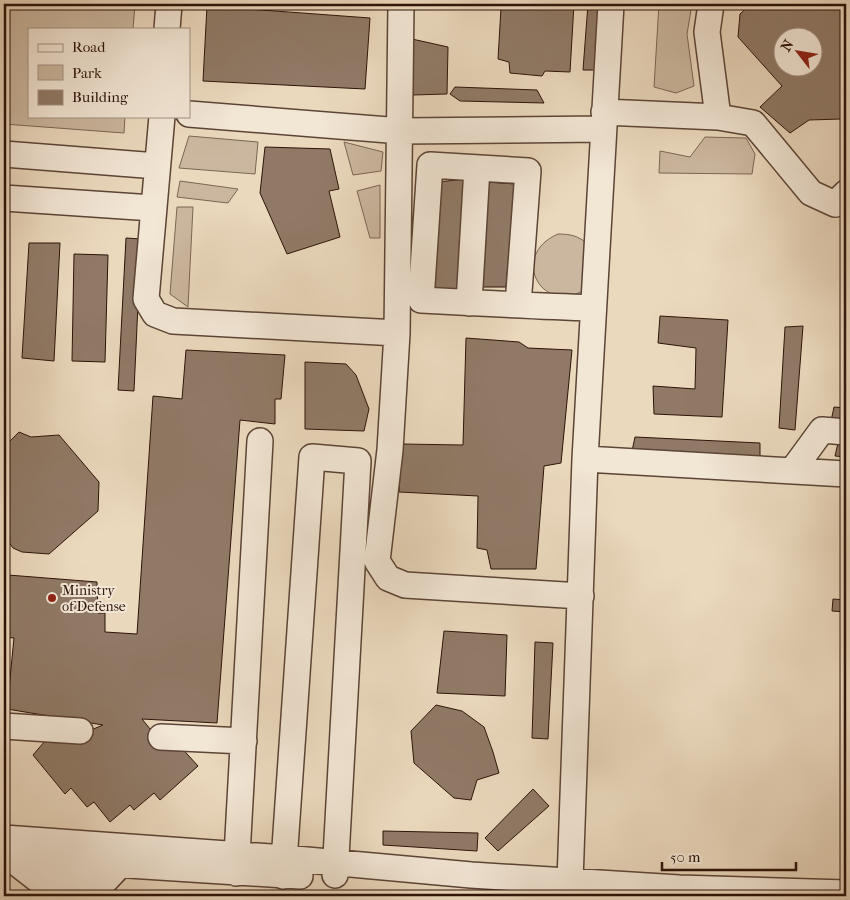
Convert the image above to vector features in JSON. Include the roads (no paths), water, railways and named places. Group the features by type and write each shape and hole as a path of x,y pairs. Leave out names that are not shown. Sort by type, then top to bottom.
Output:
{"lane":[{"path":"167,28 169,4"},
{"path":"402,4 397,333 390,450 377,561 388,578 405,585 581,596"},
{"path":"580,882 581,596 585,459 611,4"},
{"path":"711,4 707,32 718,117"},
{"path":"190,114 401,131 718,117 753,123 811,193 834,204 846,194"},
{"path":"162,118 146,299 155,314 173,321 397,333"},
{"path":"4,154 157,166"},
{"path":"518,305 528,170 430,165 421,300 469,303 518,305 593,308"},
{"path":"469,303 477,168"},
{"path":"4,198 153,208"},
{"path":"792,471 822,430 846,432"},
{"path":"237,864 260,441"},
{"path":"284,867 312,457 358,461 335,869"},
{"path":"585,459 846,474"},
{"path":"4,726 80,731"},
{"path":"161,736 244,741"},
{"path":"6,851 37,879 102,884 120,865 237,864"},
{"path":"6,851 284,867 425,872 471,886 580,882 676,892 846,893"},
{"path":"580,882 615,896"}],"place":[{"name":"Ministry of Defense","path":"52,598"}]}
